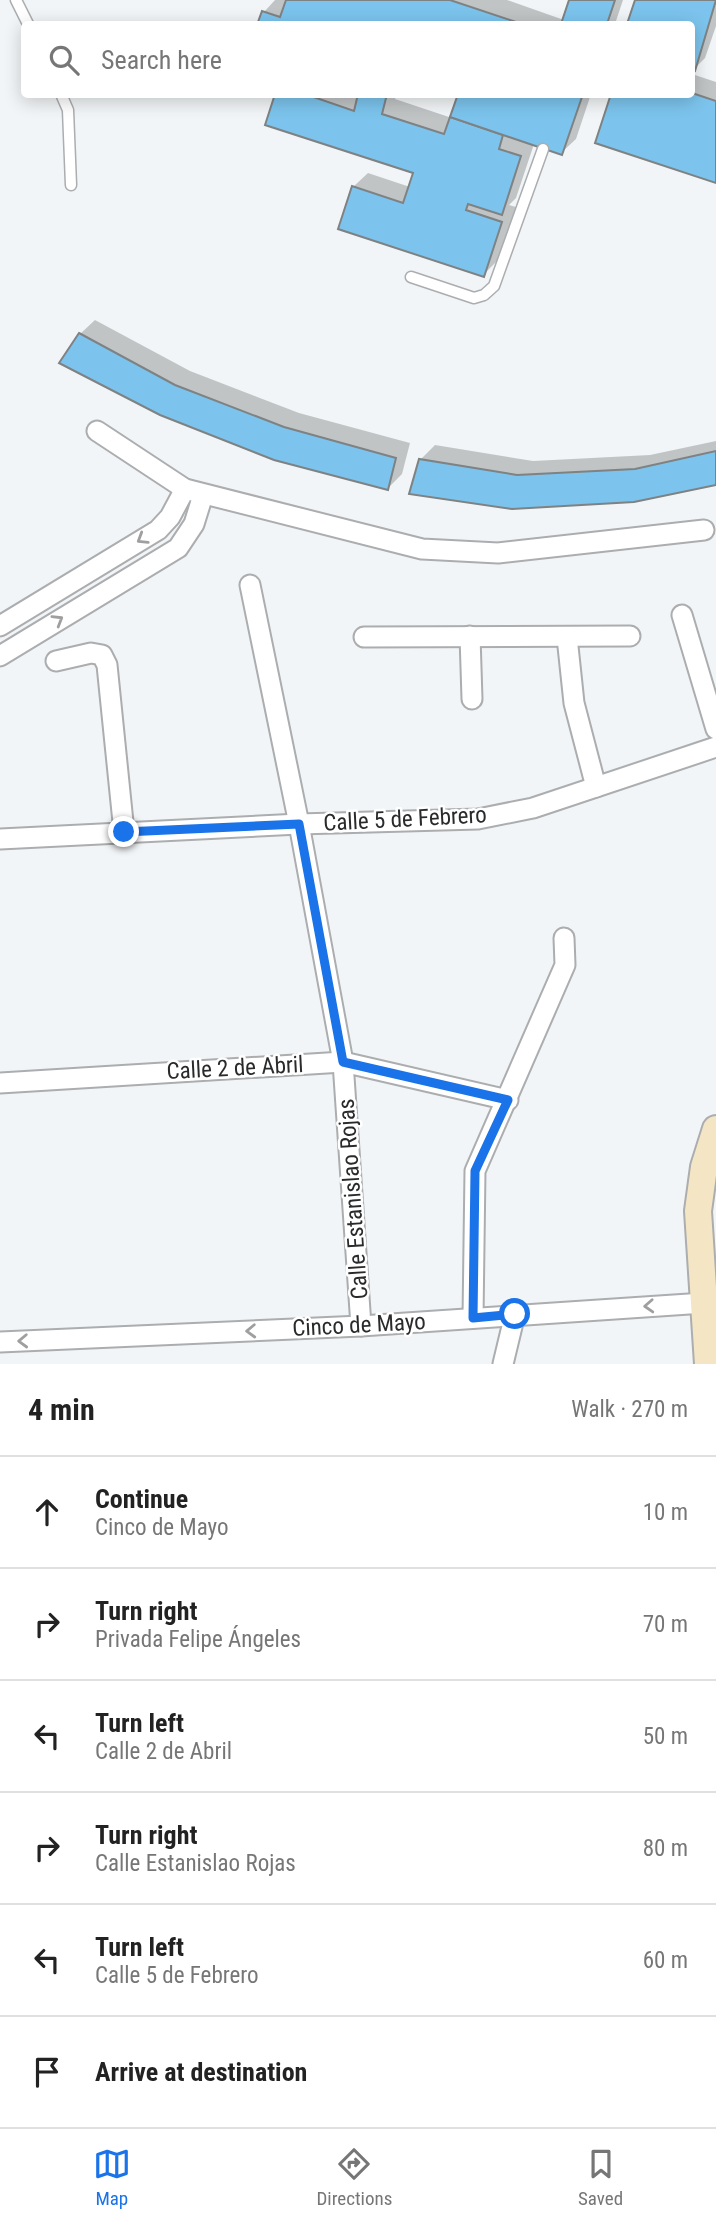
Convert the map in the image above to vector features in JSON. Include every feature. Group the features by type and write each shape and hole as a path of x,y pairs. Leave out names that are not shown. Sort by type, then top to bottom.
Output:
{"street":[{"path":"97,431 194,492 422,549 498,553 704,530"},
{"path":"0,626 158,530 194,492"},
{"path":"0,656 178,548 194,524 194,492"},
{"name":"Calle Estanislao Rojas","path":"250,585 299,824 343,1062 361,1326"},
{"path":"682,615 716,729"},
{"path":"470,636 472,699"},
{"path":"364,637 630,636"},
{"path":"567,637 574,703 596,787"},
{"path":"56,661 91,653 102,655 107,665 124,832"},
{"name":"Calle 5 de Febrero","path":"0,839 299,824 478,819 533,808 716,747"},
{"path":"473,1318 475,1171 565,965 564,938"},
{"name":"Calle 2 de Abril","path":"0,1083 343,1062 508,1100"},
{"path":"708,1364 710,1305 698,1210 704,1167 716,1129"},
{"name":"Cinco de Mayo","path":"0,1342 361,1326 515,1314 710,1305"},
{"path":"503,1364 515,1314"}],"lane":[{"path":"16,0 26,21"},
{"path":"63,98 68,110 71,185"},
{"path":"411,277 474,298 484,295 494,286 543,149"}],"building":[{"path":"286,0 450,0 513,21 258,21 262,11 280,17"},
{"path":"569,0 615,0 608,21 562,21"},
{"path":"635,0 716,0 695,71 695,21 628,21"},
{"path":"695,94 716,101 716,183 595,143 610,98 695,98"},
{"path":"274,98 317,98 354,111 357,98 386,98 382,114 444,134 450,117 503,135 499,149 521,156 502,215 468,204 466,210 502,222 484,277 338,229 352,186 403,203 413,173 265,125"},
{"path":"457,98 582,98 562,155 450,117"},
{"path":"79,333 175,385 284,427 396,458 388,490 274,460 160,415 59,363"},
{"path":"716,451 716,485 634,502 512,509 409,494 419,459 517,475 635,469"}],"route":[{"path":"124,832 299,824 343,1062 508,1100 475,1171 473,1318 515,1314"}]}
